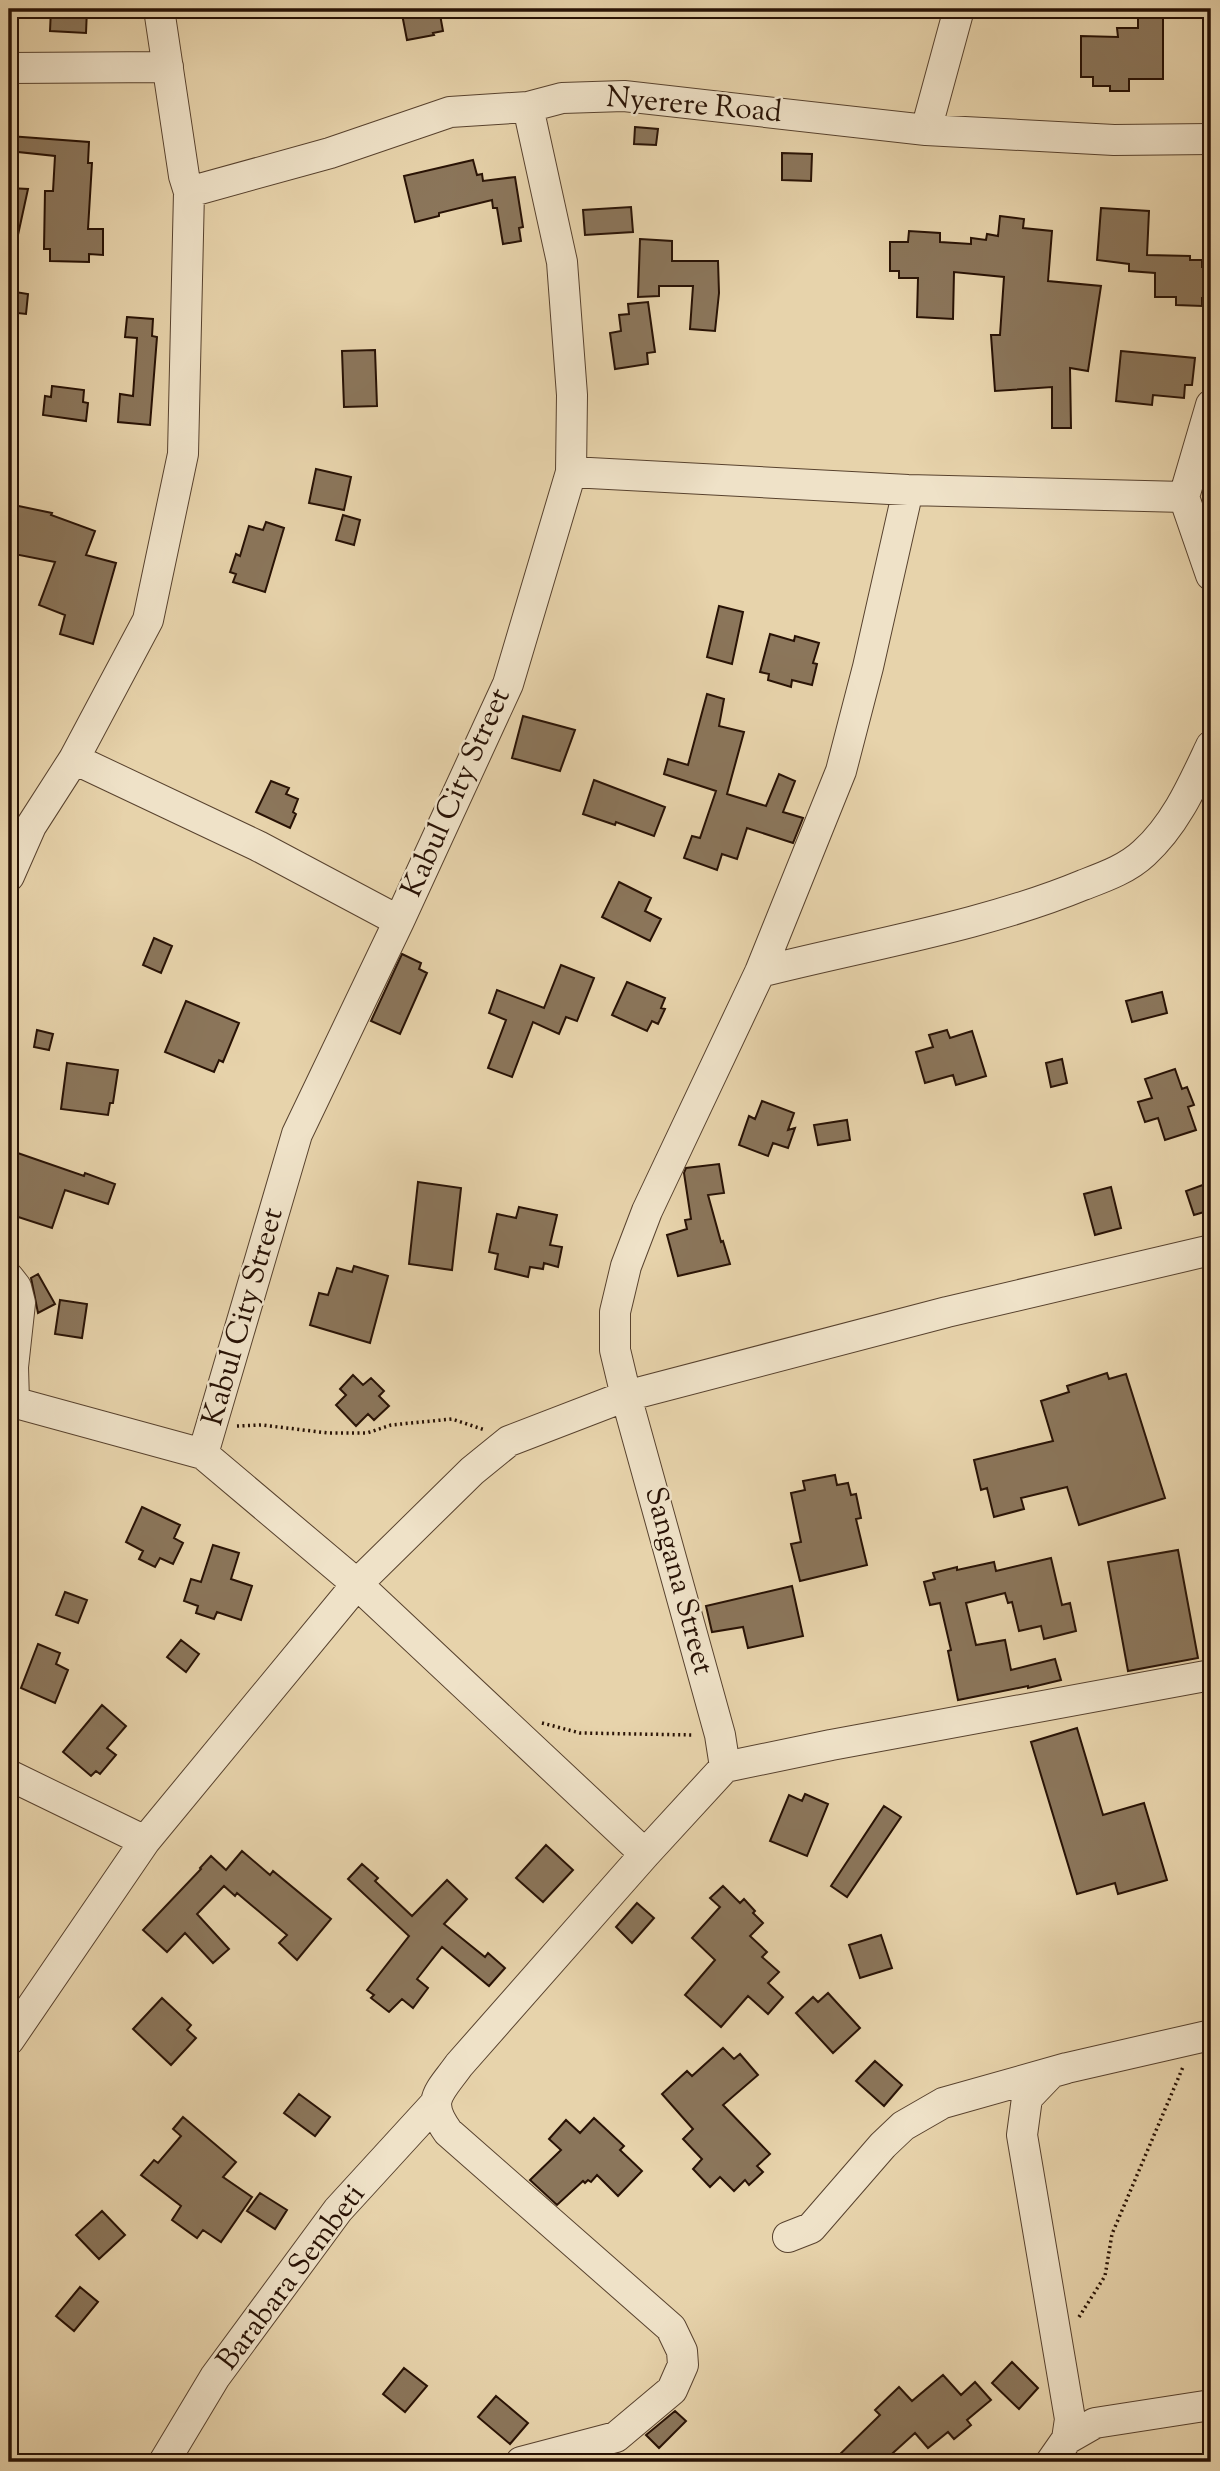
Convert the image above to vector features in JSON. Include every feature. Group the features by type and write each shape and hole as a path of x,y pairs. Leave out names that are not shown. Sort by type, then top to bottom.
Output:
{"street":[{"path":"9,876 32,826 74,759 148,620 183,454 189,192 184,176 159,9"},
{"path":"926,130 959,9"},
{"path":"9,68 168,67"},
{"name":"Nyerere Road","path":"189,192 330,153 450,112 528,107 562,98 624,96 926,130 1114,140 1211,139"},
{"name":"Kabul City Street","path":"207,1441 297,1134 400,921 508,684 571,472 572,395 562,262 528,107"},
{"path":"1211,405 1184,497 1211,575"},
{"path":"571,472 908,490 1184,497"},
{"name":"Sangana Street","path":"725,1767 720,1735 626,1396 615,1350 615,1312 626,1266 647,1211 760,972 841,771 868,667 908,490"},
{"path":"760,972 1046,900 1118,871 1143,855 1161,836 1183,803 1211,746"},
{"path":"74,759 258,846 400,921"},
{"path":"9,2040 145,1841 357,1584 472,1471 509,1441 626,1396 934,1316 1211,1250"},
{"path":"9,1278 16,1287 20,1303 11,1402 207,1441 645,1854"},
{"path":"725,1767 1211,1675"},
{"name":"Barabara Sembeti","path":"164,2462 215,2377 338,2210 435,2104 438,2094 459,2065 725,1767"},
{"path":"9,1775 145,1841"},
{"path":"788,2237 811,2228 883,2145 922,2113 943,2103 1051,2073 1203,2037"},
{"path":"1051,2073 1027,2098 1022,2135 1070,2418 1059,2450"},
{"path":"435,2104 439,2119 448,2132 671,2328 682,2351 683,2365 672,2390 621,2450 520,2462"},
{"path":"1059,2450 1095,2423 1211,2406"}],"path":[{"path":"207,1441 262,1425 323,1432 367,1433 391,1425 452,1419 500,1435 509,1441"},
{"path":"542,1723 580,1732 720,1735"},
{"path":"1076,2322 1105,2276 1112,2234 1203,2037"}],"building":[{"path":"51,9 87,9 86,33 50,31"},
{"path":"401,9 439,9 443,31 407,40"},
{"path":"1138,9 1163,9 1163,79 1129,79 1129,91 1110,91 1110,86 1093,86 1093,77 1081,77 1081,36 1118,37 1117,28 1138,28"},
{"path":"635,127 658,129 656,145 634,144"},
{"path":"9,136 89,142 88,163 92,163 88,229 103,229 103,255 89,254 89,262 50,261 50,249 44,249 45,191 53,191 55,156 9,151"},
{"path":"782,153 812,154 811,181 782,180"},
{"path":"473,160 477,175 482,174 483,181 515,177 523,227 519,228 521,241 503,244 497,208 493,208 492,200 415,222 404,176"},
{"path":"9,188 28,189 16,244 9,244"},
{"path":"631,207 633,232 585,235 583,210"},
{"path":"1101,208 1149,211 1147,255 1190,256 1190,260 1202,260 1202,267 1211,267 1211,298 1202,298 1202,306 1176,305 1176,297 1155,297 1155,273 1129,271 1129,264 1097,260"},
{"path":"1000,216 1024,219 1023,228 1052,231 1048,281 1101,286 1088,371 1070,368 1071,428 1052,428 1052,387 995,391 991,335 1000,335 1004,277 954,272 953,319 917,317 918,278 899,278 899,271 890,271 890,242 908,242 909,231 940,233 940,242 971,244 971,238 986,240 987,234 998,236"},
{"path":"640,239 672,241 672,261 718,261 719,293 715,331 690,329 693,286 659,286 659,296 638,297"},
{"path":"9,291 28,294 26,314 9,312"},
{"path":"648,302 655,352 647,353 648,364 615,369 610,333 621,331 619,315 629,314 628,304"},
{"path":"127,317 153,319 152,336 157,337 150,425 118,422 120,394 133,396 137,338 125,337"},
{"path":"375,350 377,406 344,407 342,351"},
{"path":"1121,351 1195,358 1192,385 1185,385 1184,398 1153,395 1152,405 1116,401"},
{"path":"52,386 84,390 83,402 88,403 86,421 43,415 45,396 51,397"},
{"path":"316,469 351,477 344,510 309,503"},
{"path":"9,504 52,513 51,515 95,531 86,555 116,563 93,644 60,634 65,615 39,605 55,562 9,553"},
{"path":"343,515 360,520 354,545 336,540"},
{"path":"266,522 284,528 265,592 233,582 236,574 230,572 236,554 240,556 249,526 263,530"},
{"path":"719,606 743,612 732,664 707,657"},
{"path":"770,634 794,641 795,636 819,643 813,663 817,664 812,685 792,680 791,687 768,680 769,674 760,672"},
{"path":"707,694 724,699 719,726 744,732 727,794 766,806 779,774 795,781 783,812 803,818 793,843 747,828 737,859 722,854 717,870 684,858 692,836 700,838 716,791 664,774 668,759 688,765"},
{"path":"523,716 575,730 560,771 512,758"},
{"path":"594,780 665,807 654,836 616,822 615,825 583,814"},
{"path":"271,781 289,788 286,794 298,799 290,828 256,812"},
{"path":"619,882 651,898 645,911 661,919 650,941 602,917"},
{"path":"154,938 172,946 161,973 143,965"},
{"path":"402,954 421,963 419,969 427,973 400,1034 371,1021"},
{"path":"561,965 594,978 577,1021 566,1017 559,1034 533,1022 512,1077 488,1068 506,1020 489,1013 497,990 544,1008"},
{"path":"627,982 665,998 661,1008 665,1009 658,1024 652,1021 647,1031 612,1015"},
{"path":"1162,992 1167,1013 1132,1022 1126,1001"},
{"path":"186,1001 239,1023 223,1062 219,1060 214,1072 165,1052"},
{"path":"37,1030 53,1034 49,1050 34,1047"},
{"path":"947,1030 950,1038 972,1031 986,1076 956,1085 953,1075 925,1083 916,1052 933,1047 929,1035"},
{"path":"1062,1059 1067,1083 1051,1087 1046,1063"},
{"path":"67,1063 118,1070 113,1103 110,1103 108,1115 61,1109"},
{"path":"1175,1069 1182,1089 1187,1087 1194,1105 1188,1107 1196,1130 1165,1140 1158,1118 1145,1122 1138,1102 1152,1098 1145,1079"},
{"path":"762,1101 794,1113 788,1130 795,1128 788,1148 773,1143 768,1156 739,1145 749,1116 755,1119"},
{"path":"847,1120 850,1140 818,1145 814,1125"},
{"path":"9,1150 115,1184 108,1204 65,1190 52,1228 9,1214"},
{"path":"719,1164 724,1193 708,1195 730,1264 678,1276 667,1235 687,1229 685,1220 691,1219 684,1173 686,1168"},
{"path":"418,1182 461,1188 452,1270 409,1264"},
{"path":"1211,1182 1211,1210 1194,1215 1186,1191"},
{"path":"1111,1187 1121,1228 1095,1235 1084,1194"},
{"path":"519,1207 557,1215 550,1245 562,1247 558,1267 544,1263 543,1269 530,1267 528,1277 495,1269 498,1254 489,1252 497,1214 516,1218"},
{"path":"354,1266 388,1276 370,1343 310,1325 319,1293 328,1295 337,1268 352,1272"},
{"path":"38,1274 55,1304 38,1313 31,1278"},
{"path":"60,1300 87,1304 82,1338 55,1334"},
{"path":"1107,1373 1109,1379 1126,1374 1165,1498 1079,1525 1067,1487 1021,1498 1024,1509 994,1517 987,1488 981,1490 974,1460 1053,1441 1041,1401 1069,1392 1067,1386"},
{"path":"353,1375 363,1385 371,1378 384,1391 379,1396 389,1406 374,1420 368,1414 356,1426 336,1405 346,1395 340,1389"},
{"path":"835,1475 837,1485 848,1483 851,1495 856,1494 861,1518 856,1519 867,1565 800,1581 791,1544 801,1542 791,1493 805,1490 803,1481"},
{"path":"142,1507 180,1525 174,1538 183,1543 173,1564 160,1558 155,1567 139,1559 143,1551 126,1542"},
{"path":"213,1545 239,1553 231,1579 252,1586 241,1620 217,1612 214,1619 196,1613 198,1606 184,1601 191,1579 201,1582"},
{"path":"1178,1550 1198,1658 1128,1671 1108,1562"},
{"path":"1051,1558 1062,1605 1070,1603 1076,1631 1044,1639 1041,1626 1019,1631 1012,1602 1008,1603 1005,1593 966,1603 976,1645 1005,1640 1011,1670 1055,1659 1061,1680 958,1700 948,1651 951,1650 940,1603 930,1605 924,1582 935,1579 933,1573 957,1567 957,1570 994,1562 996,1571"},
{"path":"792,1586 803,1636 748,1648 743,1627 712,1632 706,1606"},
{"path":"65,1592 87,1600 78,1623 56,1615"},
{"path":"181,1640 199,1654 186,1672 167,1657"},
{"path":"38,1644 60,1653 56,1664 68,1670 55,1703 21,1688"},
{"path":"102,1705 126,1726 107,1748 116,1755 100,1774 96,1771 91,1776 63,1752"},
{"path":"1077,1728 1103,1815 1144,1803 1167,1880 1118,1894 1115,1883 1077,1894 1031,1742"},
{"path":"805,1794 828,1804 807,1856 770,1841 789,1795 802,1801"},
{"path":"884,1806 901,1817 847,1897 831,1886"},
{"path":"546,1845 573,1870 543,1902 516,1878"},
{"path":"242,1851 270,1875 273,1871 331,1919 297,1960 279,1943 287,1935 237,1893 235,1896 224,1886 197,1914 229,1949 213,1963 185,1933 167,1952 143,1930 211,1856 226,1870"},
{"path":"362,1864 378,1878 375,1881 412,1916 447,1880 467,1899 444,1924 485,1957 488,1953 505,1968 489,1986 442,1947 417,1979 428,1988 413,2008 402,1999 389,2012 371,1998 374,1995 367,1990 409,1936 348,1879"},
{"path":"723,1886 740,1903 744,1899 763,1923 750,1936 767,1952 762,1957 779,1972 768,1983 783,1997 768,2014 748,1996 721,2027 685,1995 715,1960 692,1938 720,1907 710,1898"},
{"path":"637,1903 654,1918 632,1943 616,1927"},
{"path":"881,1935 892,1968 860,1978 849,1945"},
{"path":"828,1993 860,2028 833,2053 796,2013 813,1997 818,2002"},
{"path":"162,1998 191,2025 187,2030 196,2038 171,2065 133,2029"},
{"path":"723,2048 734,2059 740,2054 758,2075 723,2105 770,2154 757,2166 763,2172 749,2185 745,2180 734,2191 720,2177 710,2187 693,2169 702,2159 683,2139 693,2129 662,2094 687,2071 692,2076"},
{"path":"875,2061 902,2085 884,2106 856,2081"},
{"path":"299,2094 330,2117 315,2136 284,2113"},
{"path":"183,2117 236,2162 223,2177 252,2197 221,2242 203,2230 197,2238 172,2220 181,2206 141,2175 154,2160 158,2163 181,2136 173,2129"},
{"path":"594,2118 624,2146 620,2150 642,2171 618,2196 597,2175 591,2182 583,2181 557,2205 530,2180 561,2150 549,2139 566,2120 580,2133"},
{"path":"260,2193 287,2210 275,2229 247,2211"},
{"path":"102,2211 125,2235 99,2259 76,2235"},
{"path":"80,2287 98,2302 74,2331 56,2316"},
{"path":"1012,2362 1038,2388 1019,2409 992,2383"},
{"path":"404,2368 427,2386 405,2412 383,2394"},
{"path":"943,2375 961,2395 975,2382 991,2400 967,2420 971,2425 954,2439 948,2432 928,2448 915,2433 883,2462 832,2462 880,2415 875,2410 899,2387 912,2401"},
{"path":"496,2396 528,2423 510,2444 478,2417"},
{"path":"675,2411 686,2421 659,2448 646,2435"}]}
